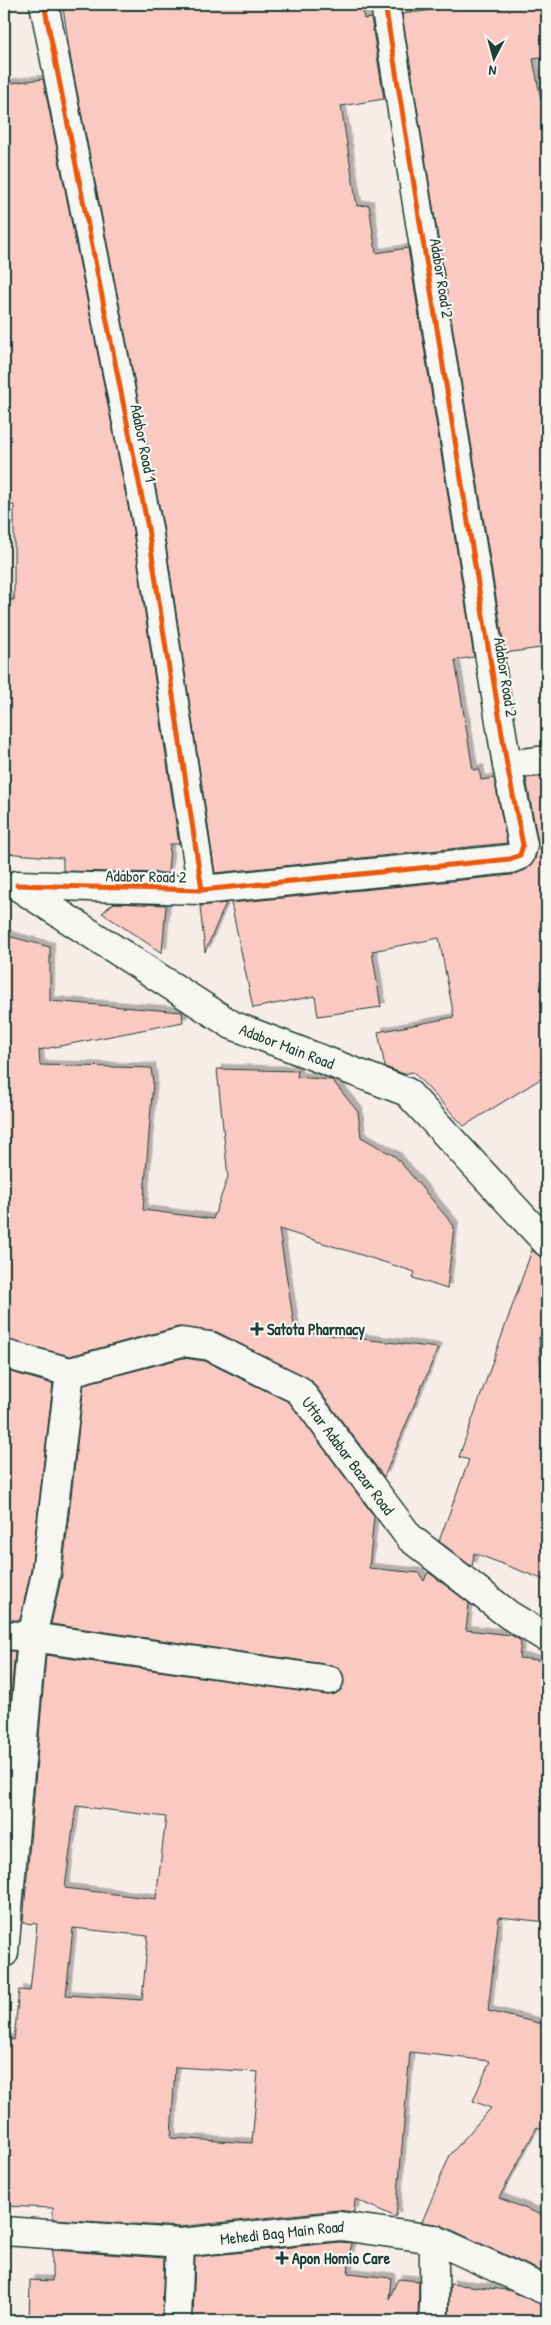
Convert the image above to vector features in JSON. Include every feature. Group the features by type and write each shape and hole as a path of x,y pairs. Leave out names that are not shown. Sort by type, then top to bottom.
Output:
{"street":[{"name":"Adabor Road 1","path":"44,4 148,528 202,890"},
{"name":"Adabor Road 2","path":"10,879 202,890 510,859 520,855 523,845 507,765 385,4"},
{"path":"507,765 547,760"},
{"name":"Adabor Main Road","path":"10,879 232,1025 407,1092 547,1243"},
{"name":"Uttar Adabar Bazar Road","path":"70,1372 182,1342 210,1346 299,1390 410,1538 509,1615 547,1638"},
{"path":"4,1354 70,1372 46,1573 32,1637 4,1953"},
{"path":"4,1635 32,1637 329,1680"},
{"name":"Mehedi Bag Main Road","path":"4,2231 180,2243 340,2226 434,2239 547,2291"},
{"path":"433,2321 436,2298 433,2282 434,2239"},
{"path":"177,2321 180,2243"}],"building":[{"path":"86,4 362,4 364,19 371,18 384,99 341,106 357,206 369,205 376,253 408,248 474,657 455,660 473,770 479,769 481,780 494,778 507,843 215,873 163,525 71,61 63,8"},
{"path":"480,4 540,4 547,55 547,57 533,59 547,130 547,647 505,653 402,14"},
{"path":"43,79 133,531 179,844 170,844 168,873 63,871 63,858 4,853 4,600 14,600 14,505 4,505 4,84"},
{"path":"547,776 547,1075 464,1126 413,1072 404,1074 385,1067 378,1032 454,1017 439,938 372,951 381,1007 318,1016 315,996 253,1008 231,903 512,875 526,870 535,860 538,842 526,778"},
{"path":"114,903 166,905 162,953 102,913"},
{"path":"226,903 205,952 200,906"},
{"path":"4,935 50,947 50,1001 182,1012 183,1022 39,1050 40,1065 151,1068 153,1082 143,1210 213,1219 228,1177 217,1069 298,1071 297,1077 332,1080 358,1112 361,1137 396,1157 454,1226 447,1289 413,1278 415,1272 279,1229 295,1331 438,1348 384,1477 311,1380 217,1332 178,1327 70,1356 4,1339"},
{"path":"532,1250 542,1258 547,1258 547,1340 539,1337 547,1493 547,1581 474,1553 472,1567 439,1541 469,1460 459,1457"},
{"path":"183,1358 205,1361 289,1402 374,1516 369,1568 419,1573 424,1581 428,1572 469,1603 466,1630 511,1635 521,1641 519,1658 547,1661 547,1922 499,1917 488,2011 547,2025 547,2131 537,2127 499,2198 547,2217 547,2274 441,2225 422,2222 450,2155 491,2108 473,2101 490,2061 410,2052 396,2217 355,2199 354,2212 338,2210 180,2227 53,2219 53,2208 4,2206 4,2038 14,2040 19,1990 30,1991 37,1924 23,1923 46,1655 327,1695 335,1694 341,1690 344,1683 343,1674 338,1667 331,1665 51,1624 62,1575 84,1384","holes":["76,1806 166,1817 156,1899 65,1888","73,1928 148,1936 142,2000 66,1995","175,2067 258,2072 252,2143 171,2138"]},
{"path":"4,1370 53,1384 31,1570 20,1620 4,1620"},
{"path":"4,1651 15,1651 4,1779"},
{"path":"340,2242 351,2243 348,2273 391,2278 389,2299 398,2279 419,2281 418,2321 193,2321 195,2257"},
{"path":"52,2250 164,2258 162,2321 29,2321 30,2280 52,2281"},
{"path":"450,2284 508,2290 547,2306 547,2321 449,2321"}],"cycle path":[{"path":"44,4 148,528 202,890"},
{"path":"17,885 202,890 510,859 520,855 523,845 507,765 385,4"}],"place":[{"name":"Satota Pharmacy","path":"257,1329"},
{"name":"Apon Homio Care","path":"282,2258"}]}
